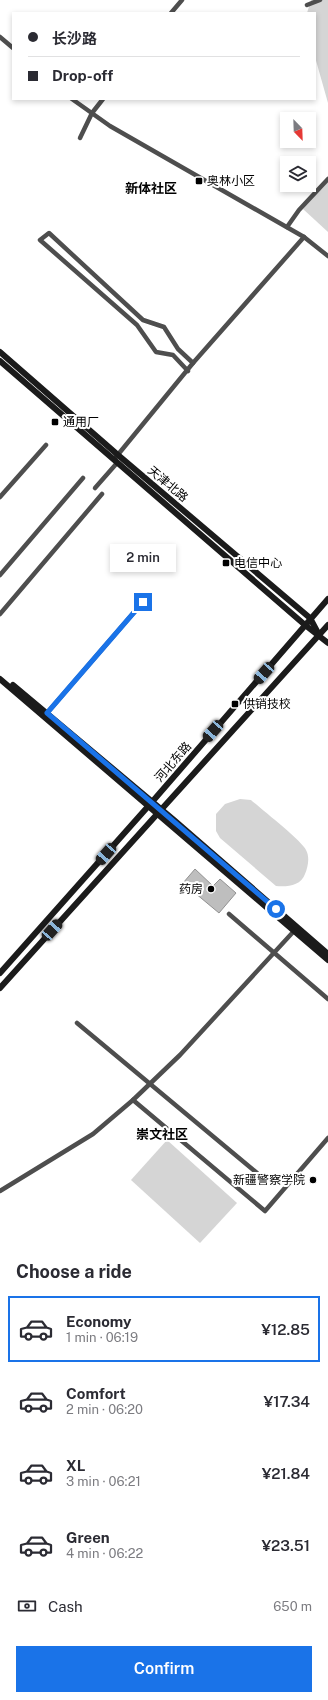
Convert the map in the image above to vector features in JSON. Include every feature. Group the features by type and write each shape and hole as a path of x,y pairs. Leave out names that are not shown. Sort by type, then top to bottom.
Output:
{"street":[{"path":"172,12 182,0"},
{"path":"306,5 320,0"},
{"path":"0,37 12,47"},
{"path":"73,100 110,126 304,237 328,256"},
{"path":"80,138 92,113 102,100"},
{"path":"287,227 299,210 328,179"},
{"path":"188,371 173,355 156,352 137,325 40,240 49,232 143,320 164,327 178,349 193,363"},
{"path":"95,488 116,459 193,363 304,237"},
{"name":"天津北路","path":"0,352 116,459 305,625 328,643"},
{"name":"天津北路","path":"0,361 116,459 310,618 319,635"},
{"path":"0,497 46,445"},
{"path":"0,574 84,478"},
{"path":"0,614 102,494"},
{"name":"河北东路","path":"0,973 150,804 328,599"},
{"path":"47,713 143,602"},
{"path":"0,988 328,624"},
{"path":"0,674 47,713 150,804"},
{"path":"0,679 328,954"},
{"path":"160,812 328,960"},
{"path":"229,914 328,999"},
{"path":"0,1191 92,1134 133,1100 191,1044 294,931"},
{"path":"77,1022 257,1173"},
{"path":"133,1100 265,1211 328,1138"}],"shaded area":[{"path":"311,0 328,0 328,103 316,61 316,12 307,12"},
{"path":"328,178 328,232 303,209"},
{"path":"240,799 251,800 306,850 308,856 307,868 303,878 300,881 289,886 276,886 220,838 216,831 216,814 225,804"},
{"path":"167,1140 237,1203 200,1243 131,1180"}],"building":[{"name":"药房","path":"195,869 213,886 220,879 236,893 219,913 183,883"}],"place":[{"name":"奥林小区","path":"199,181"},
{"name":"通用厂","path":"55,422"},
{"name":"电信中心","path":"226,563"},
{"name":"供销技校","path":"235,704"},
{"name":"药房","path":"211,889"},
{"name":"新疆警察学院","path":"313,1180"}],"district":[{"name":"新体社区","path":"151,188"},
{"name":"崇文社区","path":"162,1134"}],"route":[{"path":"143,602 47,713 174,820 276,909"}]}
